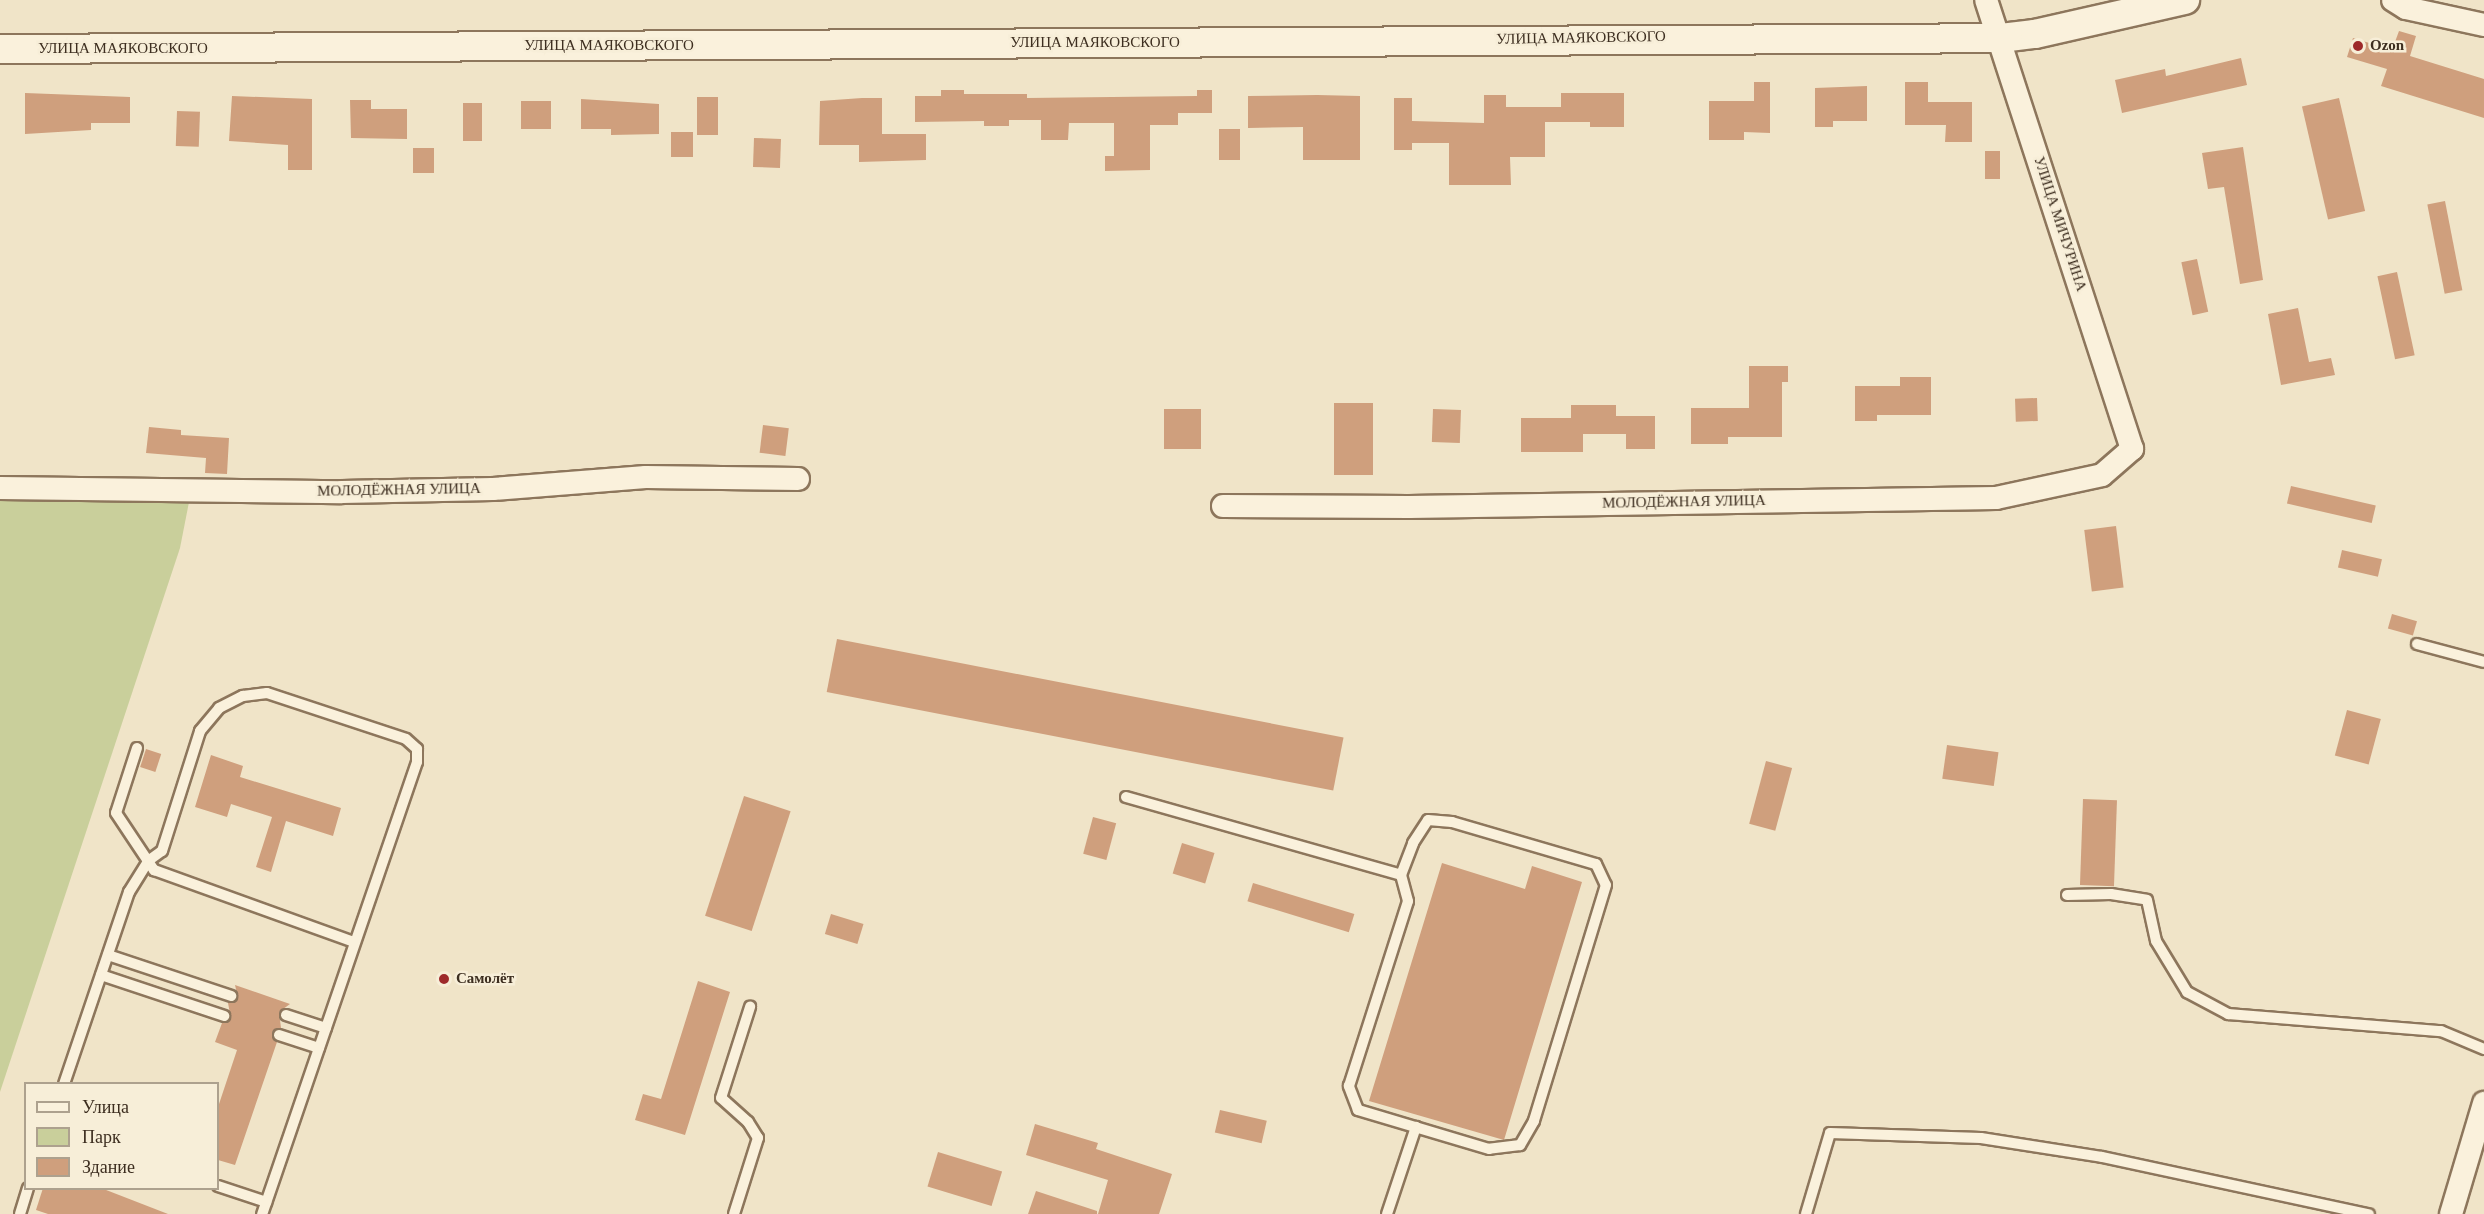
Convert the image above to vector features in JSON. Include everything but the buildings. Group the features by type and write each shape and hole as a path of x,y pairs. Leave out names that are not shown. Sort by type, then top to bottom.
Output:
{"street":[{"name":"УЛИЦА МИЧУРИНА","path":"1986,0 2001,38 2132,448"},
{"name":"УЛИЦА МАЯКОВСКОГО","path":"0,50 2001,38 2035,34 2186,0"},
{"path":"2400,4 2484,25"},
{"name":"МОЛОДЁЖНАЯ УЛИЦА","path":"1222,506 1409,507 1996,498 2102,475 2132,448"},
{"name":"МОЛОДЁЖНАЯ УЛИЦА","path":"0,488 342,492 493,489 646,477 798,479"},
{"path":"2451,1214 2482,1113"}],"lane":[{"path":"2417,644 2484,662"},
{"path":"64,1082 129,892 148,861 162,851 200,730 219,708 243,696 267,693 406,739 417,749 417,762 262,1214"},
{"path":"137,748 116,813 154,870 354,942"},
{"path":"1126,798 1401,875"},
{"path":"1428,820 1452,822 1596,864 1606,885 1534,1121 1520,1145 1490,1149 1358,1110 1349,1086 1408,901 1401,875 1413,843 1428,820"},
{"path":"2067,895 2111,894 2147,900 2156,941 2187,992 2228,1014 2441,1031 2484,1049"},
{"path":"108,955 231,996"},
{"path":"101,975 224,1016"},
{"path":"734,1214 758,1138 748,1122 721,1098 750,1006"},
{"path":"286,1014 326,1028"},
{"path":"279,1035 319,1048"},
{"path":"1387,1214 1416,1127"},
{"path":"1806,1214 1830,1133 1981,1138 2102,1157 2369,1214"},
{"path":"219,1185 266,1202"},
{"path":"20,1214 27,1190"}],"green space":[{"path":"0,500 189,502 180,548 0,1092"}],"place":[{"name":"Ozon","path":"2358,46"},
{"name":"Самолёт","path":"444,979"}]}
